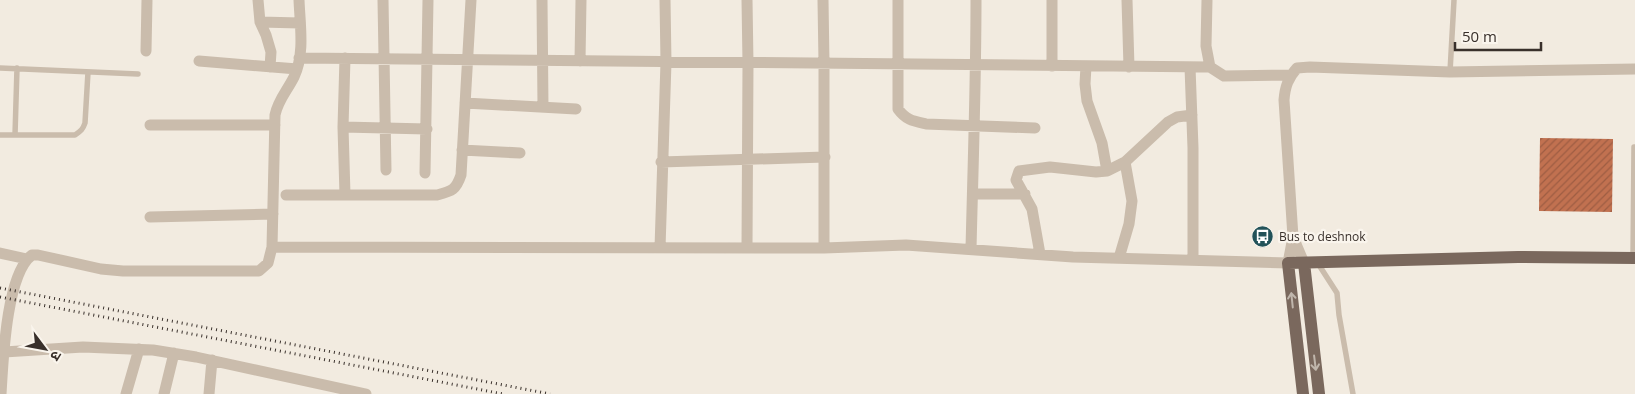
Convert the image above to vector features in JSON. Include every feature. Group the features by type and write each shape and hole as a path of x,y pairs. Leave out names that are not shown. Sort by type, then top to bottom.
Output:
{"main road":[{"path":"1303,394 1288,263 1500,257 1634,258"},
{"path":"1304,263 1319,394"}],"street":[{"path":"146,51 147,0"},
{"path":"258,0 260,22 269,44 270,67"},
{"path":"1,394 1,365 13,290 23,264 32,255 101,269 123,271 259,270 268,263 272,247 277,107 294,78 298,63 299,0"},
{"path":"383,0 386,170"},
{"path":"425,173 428,0"},
{"path":"286,196 437,195 450,192 457,186 461,175 471,0"},
{"path":"542,0 543,106"},
{"path":"580,61 582,0"},
{"path":"660,248 661,162 666,62 664,0"},
{"path":"746,0 748,63 747,248"},
{"path":"822,0 824,248"},
{"path":"898,0 898,109 903,116 909,120 926,124 1035,128"},
{"path":"972,249 976,0"},
{"path":"1052,0 1052,66"},
{"path":"1127,0 1128,67"},
{"path":"1207,0 1206,46 1210,67"},
{"path":"260,22 300,23"},
{"path":"345,58 343,128 345,195"},
{"path":"200,61 270,67 345,58 1210,67 1224,76 1290,75"},
{"path":"1086,66 1085,84 1087,101 1102,143 1107,171"},
{"path":"1190,67 1193,260"},
{"path":"272,247 824,248 906,245 1119,258 1288,263 1292,237 1284,100 1285,87 1290,75 1297,68 1450,72 1635,69"},
{"path":"465,103 576,109"},
{"path":"1040,254 1032,209 1016,180 1017,174 1020,171 1050,167 1096,172 1107,171 1126,162 1168,122 1177,117 1192,115"},
{"path":"150,124 275,125"},
{"path":"343,128 427,129"},
{"path":"462,150 520,153"},
{"path":"661,162 824,158"},
{"path":"1119,258 1129,224 1132,201 1126,162"},
{"path":"972,194 1025,194"},
{"path":"150,217 273,214"},
{"path":"1292,237 1304,263"},
{"path":"0,253 27,259"},
{"path":"4,352 83,347 139,349 174,353 366,394"},
{"path":"126,394 139,349"},
{"path":"164,394 174,353"},
{"path":"209,394 212,360"}],"lane":[{"path":"1450,72 1454,0"},
{"path":"0,68 138,74"},
{"path":"15,135 17,68"},
{"path":"0,135 75,135 83,128 85,122 88,72"},
{"path":"1634,147 1634,258"},
{"path":"1318,262 1337,293 1352,394"}],"building":[{"path":"1540,138 1613,139 1612,212 1539,211"}],"railway":[{"path":"0,288 550,394"},
{"path":"0,297 503,394"}],"place":[{"name":"Bus to deshnok","path":"1263,236"}]}
